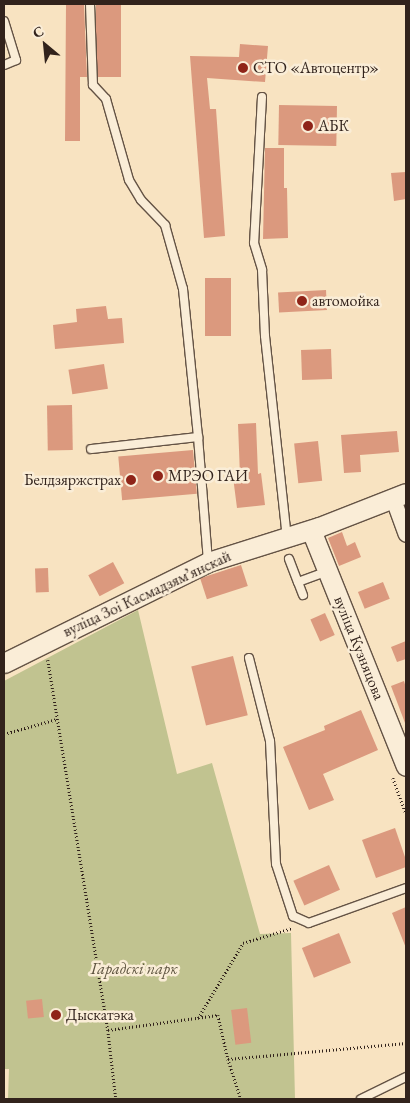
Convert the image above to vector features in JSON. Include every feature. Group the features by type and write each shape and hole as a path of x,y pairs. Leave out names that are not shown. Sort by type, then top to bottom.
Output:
{"street":[{"name":"вуліца Зоі Касмадзямʼянскай","path":"4,663 208,562 311,530 400,496"},
{"path":"400,496 406,534"},
{"name":"вуліца Кузняцова","path":"311,530 406,766"}],"lane":[{"path":"90,4 93,85 106,99 129,180 141,200 165,224 183,289 208,562"},
{"path":"4,21 16,60 4,65"},
{"path":"262,97 254,243 262,270 265,336 287,537"},
{"path":"91,449 198,438"},
{"path":"289,559 303,595"},
{"path":"298,582 328,571"},
{"path":"249,658 270,741 276,864 292,916 309,922 406,888"},
{"path":"362,1099 406,1077"}],"path":[{"path":"47,653 108,1030 116,1099"},
{"path":"4,734 57,719"},
{"path":"198,1018 243,943 309,922"},
{"path":"108,1030 218,1015 228,1059 241,1099"},
{"path":"228,1059 406,1043"}],"green space":[{"name":"Гарадскі парк","path":"138,610 177,774 212,763 260,934 291,933 295,1099 8,1099 9,1069 4,1069 4,681"}],"building":[{"path":"66,4 84,4 87,77 80,77 80,141 65,141"},
{"path":"96,4 121,4 121,77 96,77"},
{"path":"240,44 268,46 265,82 207,78 210,109 216,109 225,236 204,238 190,56 239,57"},
{"name":"АБК","path":"279,105 337,106 336,146 278,145"},
{"path":"265,148 284,148 284,188 287,188 288,238 263,239"},
{"path":"406,172 406,199 394,201 391,173"},
{"path":"205,278 231,278 231,336 205,336"},
{"name":"автомойка","path":"326,290 327,310 279,312 278,293"},
{"path":"106,306 108,319 122,318 124,343 55,349 53,325 77,322 76,309"},
{"path":"331,349 332,379 302,380 301,350"},
{"path":"104,364 108,389 72,394 68,370"},
{"path":"47,405 72,405 73,450 48,450"},
{"path":"256,423 258,474 261,473 265,505 237,508 233,477 240,476 238,424"},
{"path":"397,431 399,452 360,455 361,472 344,473 341,435"},
{"path":"318,441 322,481 298,483 294,444"},
{"name":"МРЭО ГАИ","path":"193,450 197,494 122,500 118,457"},
{"path":"342,532 347,546 355,542 361,557 339,566 328,538"},
{"path":"113,562 124,583 100,596 88,575"},
{"path":"241,565 248,586 207,599 200,578"},
{"path":"35,568 48,568 49,592 36,592"},
{"path":"383,582 390,599 365,609 358,592"},
{"path":"325,613 335,635 320,641 310,620"},
{"path":"406,641 406,659 397,662 391,647"},
{"path":"233,656 248,715 206,726 191,666"},
{"path":"404,681 406,688 405,723 391,686"},
{"path":"361,710 378,750 323,774 334,800 309,810 283,747 325,730 324,726"},
{"path":"395,828 406,860 406,867 376,878 362,840"},
{"path":"329,865 340,890 304,906 293,881"},
{"path":"406,907 406,948 392,913"},
{"path":"339,933 351,963 314,978 302,948"},
{"path":"42,999 44,1017 28,1019 26,1001"},
{"path":"247,1008 251,1043 235,1045 231,1010"}],"place":[{"name":"СТО «Автоцентр»","path":"243,68"},
{"name":"АБК","path":"308,126"},
{"name":"автомойка","path":"302,301"},
{"name":"МРЭО ГАИ","path":"158,476"},
{"name":"Белдзяржстрах","path":"131,480"},
{"name":"Дыскатэка","path":"56,1015"}]}
